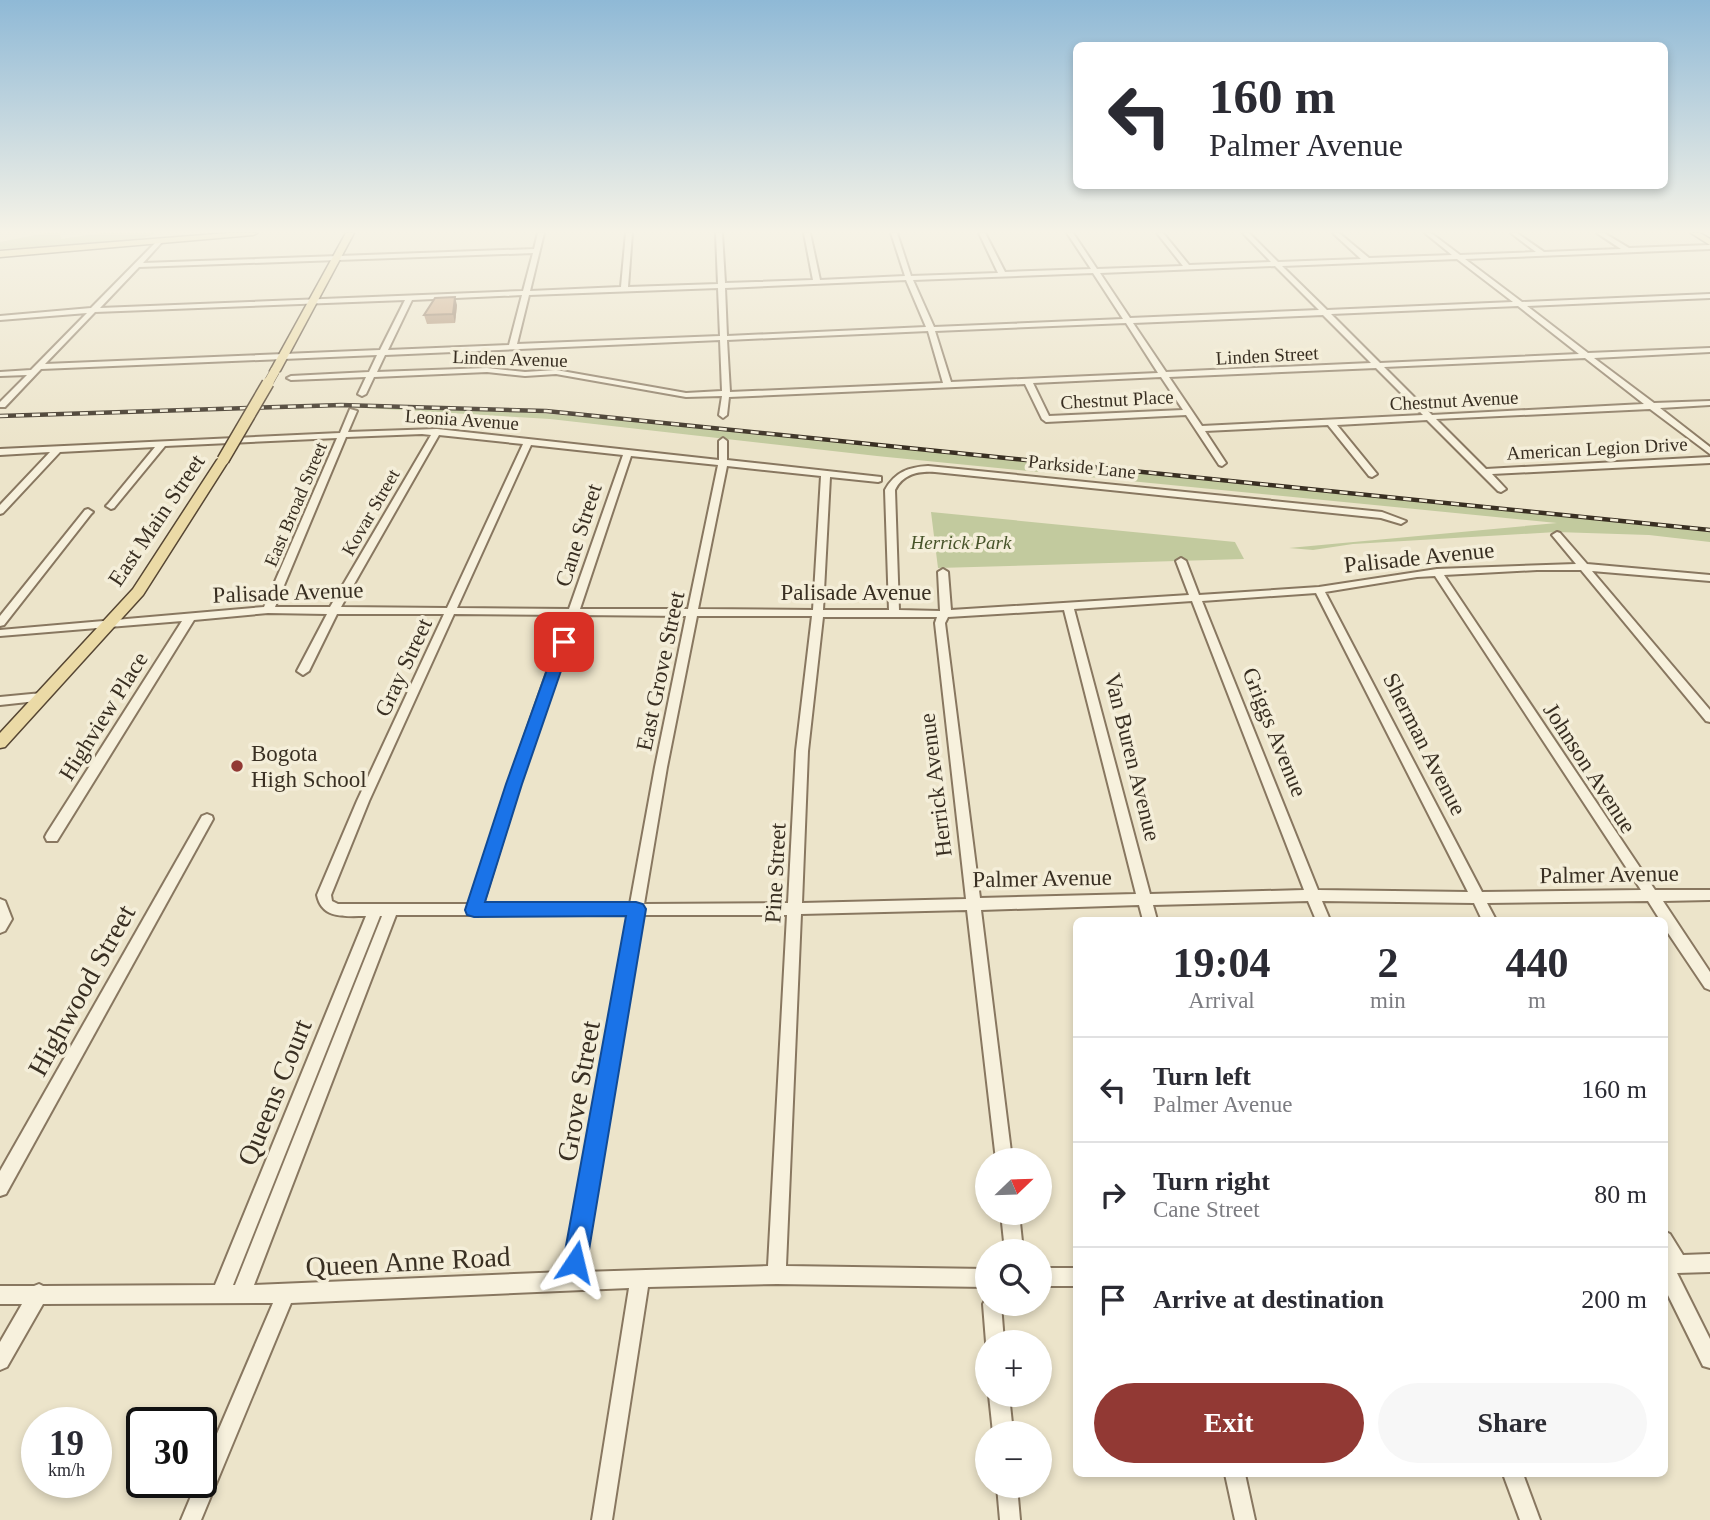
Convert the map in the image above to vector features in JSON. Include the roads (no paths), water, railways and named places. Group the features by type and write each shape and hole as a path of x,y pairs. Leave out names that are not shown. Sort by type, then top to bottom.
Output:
{"main road":[{"name":"East Main Street","path":"0,743 109,624 155,569 223,460 311,304"}],"street":[{"path":"2,405 102,304"},
{"path":"0,318 96,310 260,304"},
{"path":"362,394 407,304"},
{"path":"501,372 524,304"},
{"path":"722,304 726,394 723,415"},
{"path":"920,304 931,329 948,386"},
{"path":"1117,304 1222,463"},
{"path":"1315,304 1501,489"},
{"path":"0,374 37,369 282,357 1519,304 1710,451"},
{"name":"Linden Street","path":"867,390 1710,351"},
{"name":"Linden Avenue","path":"291,378 487,369 501,372 556,372 686,395 867,390"},
{"name":"Chestnut Place","path":"1028,382 1046,419 1189,412"},
{"name":"Chestnut Avenue","path":"1200,429 1710,403"},
{"name":"East Broad Street","path":"268,610 353,411"},
{"path":"1330,422 1372,474"},
{"name":"Leonia Avenue","path":"0,452 344,434 438,432 878,479"},
{"name":"Kovar Street","path":"334,610 438,432"},
{"name":"Gray Street","path":"383,910 337,910 325,903 324,894 363,801 529,441"},
{"name":"East Grove Street","path":"636,909 661,767 723,462 723,441"},
{"path":"111,506 162,444"},
{"path":"0,511 57,450"},
{"name":"Cane Street","path":"474,910 514,784 628,453"},
{"name":"American Legion Drive","path":"1485,472 1710,460"},
{"name":"Parkside Lane","path":"894,613 890,489 900,476 919,470 935,468 1382,515 1401,521"},
{"name":"Pine Street","path":"777,1275 802,751 817,613 826,473"},
{"path":"0,623 88,512"},
{"path":"1557,536 1710,718"},
{"name":"Griggs Avenue","path":"1181,561 1322,917"},
{"name":"Palisade Avenue","path":"0,633 268,610 945,614 1319,590 1437,572 1585,567 1710,578"},
{"name":"Herrick Avenue","path":"943,572 947,608 940,623 1003,1148"},
{"name":"Johnson Avenue","path":"1437,572 1663,917"},
{"name":"Sherman Avenue","path":"1319,590 1487,917"},
{"name":"Van Buren Avenue","path":"1069,606 1149,917"},
{"path":"303,671 334,610"},
{"name":"Highview Place","path":"52,837 190,617"},
{"path":"0,701 42,697"},
{"name":"Highwood Street","path":"0,1188 207,819"},
{"name":"Palmer Avenue","path":"383,910 794,909 1313,895 1477,898 1710,895"},
{"path":"0,905 5,919 0,927"},
{"name":"Grove Street","path":"572,1281 636,909"},
{"name":"Queens Court","path":"221,1293 383,910"},
{"name":"Queens Court","path":"241,1294 383,910"},
{"name":"Johnson Avenue","path":"1668,924 1710,985"},
{"path":"1710,1263 1669,1265 1710,1359"},
{"name":"Queen Anne Road","path":"0,1295 286,1294 640,1278 777,1275 975,1278"},
{"path":"1052,1278 1073,1277"},
{"path":"602,1520 640,1278"},
{"path":"0,1360 39,1293"},
{"path":"191,1520 286,1294"},
{"path":"1236,1477 1245,1520"},
{"path":"1514,1477 1530,1520"},
{"path":"1008,1498 1010,1520"}],"railway":[{"path":"0,416 341,405 546,411 1710,530"}],"place":[{"name":"Bogota High School","path":"237,766"}],"park label":[{"name":"Herrick Park","path":"961,542"}]}
